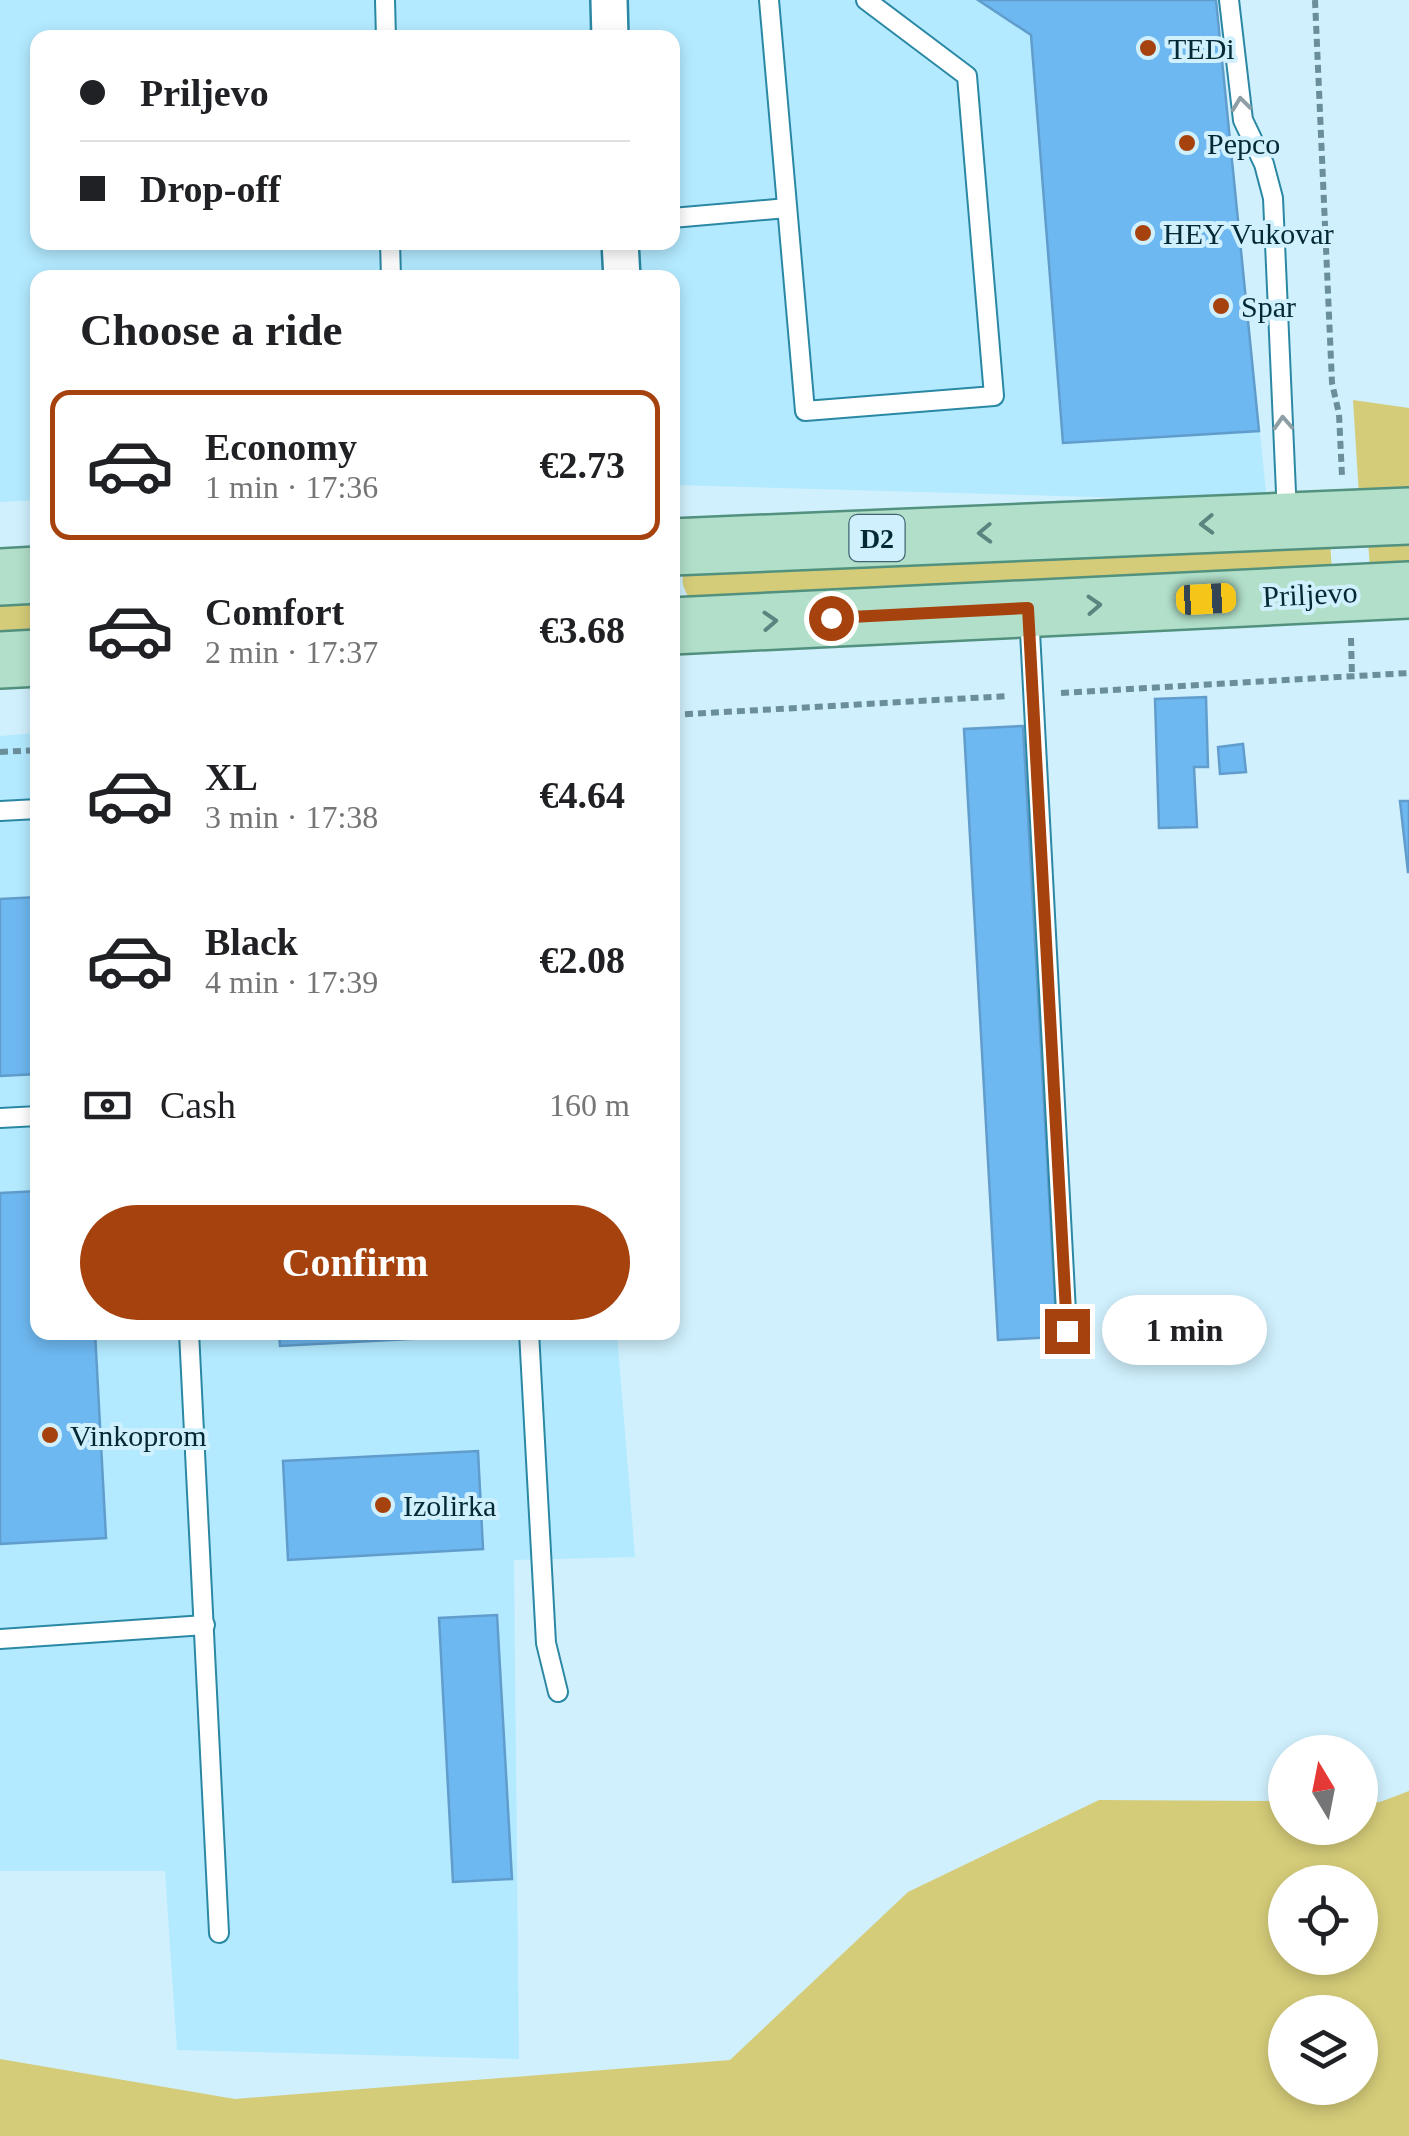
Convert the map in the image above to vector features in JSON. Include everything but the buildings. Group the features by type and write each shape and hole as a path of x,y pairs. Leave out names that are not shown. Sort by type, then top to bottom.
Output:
{"main road":[{"name":"D2","path":"680,547 1409,516"},
{"path":"0,577 30,576"},
{"name":"Priljevo","path":"680,626 1409,590"},
{"path":"0,660 30,658"}],"street":[{"path":"608,0 610,30"}],"lane":[{"path":"385,0 386,30"},
{"path":"768,0 806,411 994,396 967,76 866,0"},
{"path":"1229,0 1243,120 1264,164 1273,198 1288,520"},
{"path":"680,217 788,208"},
{"path":"1028,608 1067,1331"},
{"path":"0,811 30,810"},
{"path":"0,1118 30,1116"},
{"path":"189,1340 219,1933"},
{"path":"529,1340 546,1643 558,1692"},
{"path":"0,1639 205,1625"}],"path":[{"path":"1315,0 1332,384 1339,414 1344,518"},
{"path":"1348,592 1352,677 1409,674"},
{"path":"0,752 30,750"}],"shaded area":[{"path":"0,0 1216,0 1267,502 680,485 680,270 30,270 30,500 0,502"},
{"path":"1353,400 1409,408 1409,494 1359,496"},
{"path":"1409,537 1409,568 1370,570 1368,539"},
{"path":"1330,541 1332,572 691,601 683,580 684,571"},
{"path":"30,597 30,638 0,640 0,598"},
{"path":"30,734 30,1340 618,1340 635,1557 514,1560 519,2059 177,2050 165,1871 0,1871 0,736"},
{"path":"1409,1791 1409,2136 0,2136 0,2059 235,2099 730,2060 908,1892 1099,1800 1268,1801 1268,1845 1378,1845 1378,1802"}],"place":[{"name":"TEDi","path":"1148,48"},
{"name":"Pepco","path":"1187,143"},
{"name":"HEY Vukovar","path":"1143,233"},
{"name":"Spar","path":"1221,306"},
{"name":"Vinkoprom","path":"50,1435"},
{"name":"Izolirka","path":"383,1505"}],"route":[{"path":"831,618 1028,608 1067,1331"}]}
